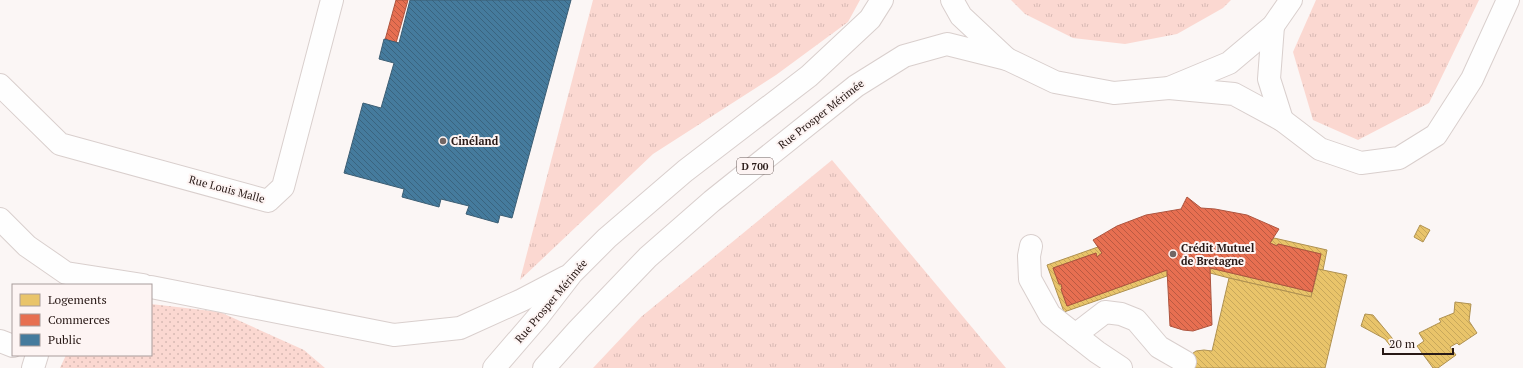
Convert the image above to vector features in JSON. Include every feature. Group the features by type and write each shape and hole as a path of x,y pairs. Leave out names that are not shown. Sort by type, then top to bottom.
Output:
{"main road":[{"name":"Rue Louis Malle","path":"0,85 60,144 268,201 283,187 332,0"},
{"name":"Rue Prosper Mérimée","path":"494,368 538,317 572,273 607,238 684,171 809,76 870,19 882,0"},
{"path":"952,0 962,16 1007,58 1056,82 1114,93 1168,88 1234,94 1282,120 1320,149 1361,163 1399,158 1436,135 1472,79 1508,0"},
{"path":"1168,88 1229,63 1273,26 1291,0"},
{"path":"1273,26 1269,79 1282,120"},
{"name":"Rue Prosper Mérimée","path":"544,368 648,257 712,201 856,86 904,56 948,44 1007,58"},
{"path":"0,219 27,246 64,279 130,284"},
{"path":"1031,246 1029,256 1030,279 1050,315 1097,352 1121,368"},
{"path":"152,287 394,335 460,328 522,300 572,273"},
{"path":"1075,334 1105,312 1121,314 1136,320 1159,347 1185,362"},
{"path":"0,341 12,346"},
{"path":"33,368 37,356"}],"green space":[{"path":"593,0 860,0 848,22 776,75 653,154 520,280"},
{"path":"1011,0 1231,0 1223,8 1177,34 1125,44 1073,38 1025,14"},
{"path":"1316,0 1479,0 1429,103 1358,140 1313,120 1293,52"},
{"path":"832,160 1006,368 593,368 641,317"},
{"path":"152,304 220,312 304,350 325,368 60,368 66,356 152,356"}],"building: Logements":[{"path":"1420,225 1430,230 1423,242 1414,237"},
{"path":"1274,238 1327,250 1323,270 1318,269 1321,254 1278,244 1277,246 1270,243"},
{"path":"1098,247 1102,253 1097,257 1096,253 1053,268 1059,284 1061,284 1061,289 1067,306 1167,270 1167,276 1064,312 1047,265"},
{"path":"1210,268 1312,292 1311,297 1210,273"},
{"path":"1318,269 1347,275 1325,368 1181,368 1189,356 1196,351 1212,351 1229,278 1311,297"},
{"path":"1455,302 1471,304 1469,321 1477,333 1459,345 1457,343 1450,347 1456,355 1438,368 1433,368 1417,346 1424,341 1419,333 1441,322 1439,319 1454,313"},
{"path":"1365,314 1373,315 1397,344 1392,348 1385,339 1361,326"}],"building: Commerces":[{"path":"396,0 408,0 396,43 385,40"},
{"path":"1187,197 1201,208 1247,215 1279,229 1270,243 1277,246 1278,244 1321,254 1312,292 1210,268 1212,325 1193,331 1170,326 1167,270 1067,306 1061,289 1061,284 1059,284 1053,268 1096,253 1097,257 1102,253 1093,240 1117,226 1146,215 1181,209"}],"building: Public":[{"name":"Cinéland","path":"410,0 571,0 512,218 500,215 498,223 466,214 469,206 441,199 439,207 402,197 404,189 344,173 363,103 381,108 394,63 379,59 384,39 399,43"}],"place":[{"name":"Cinéland","path":"443,141"},
{"name":"Crédit Mutuel de Bretagne","path":"1173,254"}]}
